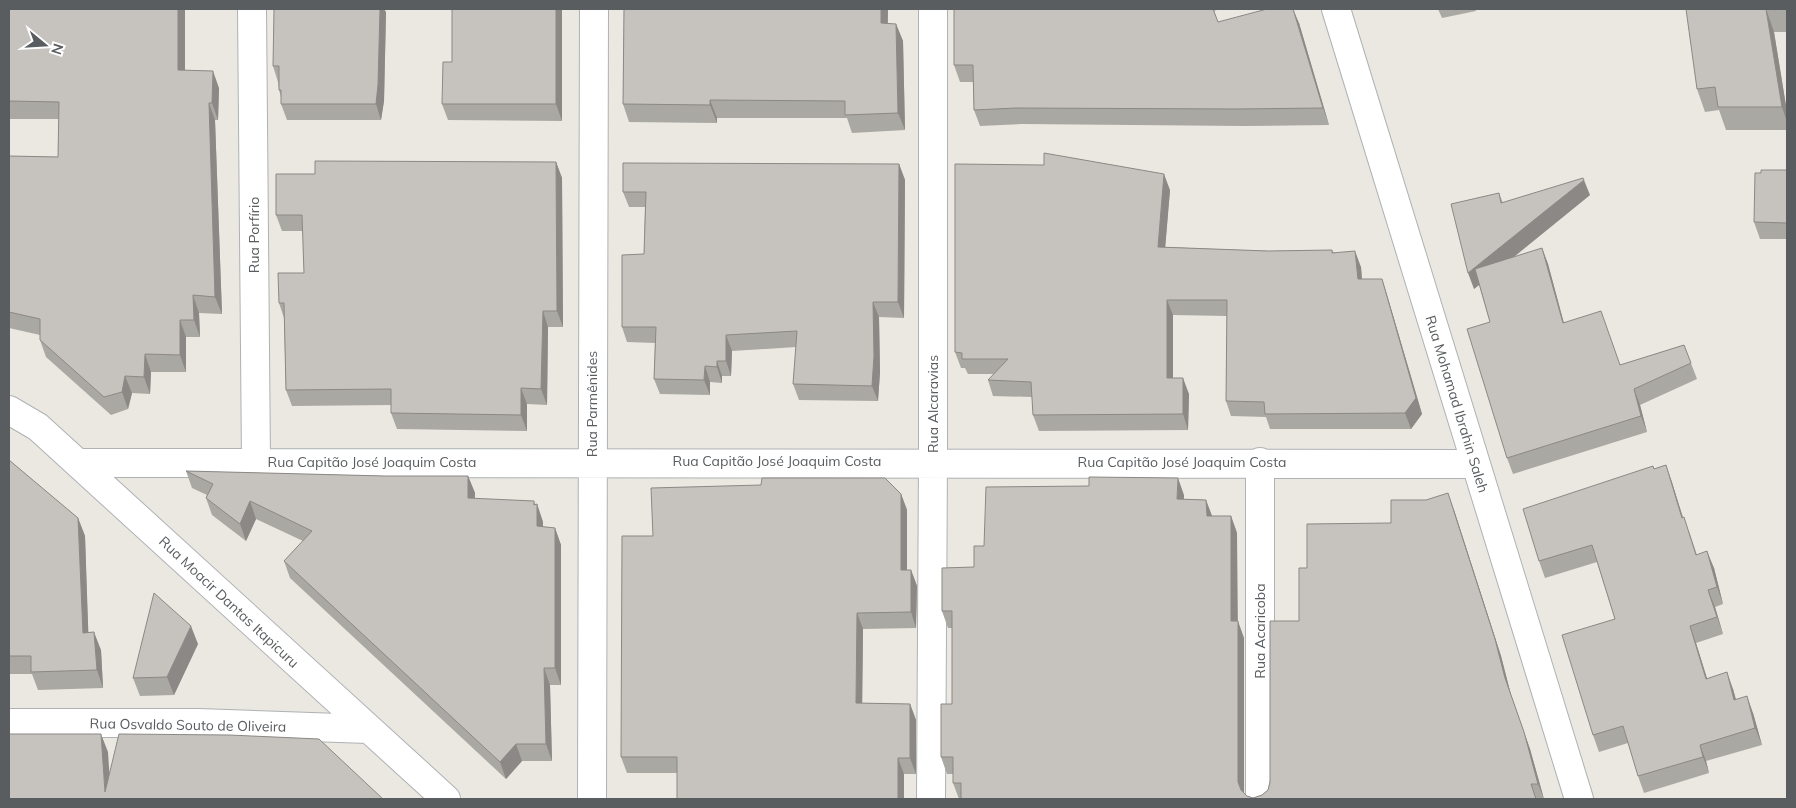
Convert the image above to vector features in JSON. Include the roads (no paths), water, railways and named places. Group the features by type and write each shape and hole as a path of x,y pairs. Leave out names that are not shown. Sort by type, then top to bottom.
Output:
{"street":[{"name":"Rua Porfírio","path":"252,9 256,462"},
{"name":"Rua Parmênides","path":"592,799 594,9"},
{"name":"Rua Alcaravias","path":"931,799 933,9"},
{"name":"Rua Mohamad Ibrahin Saleh","path":"1336,9 1579,799"},
{"name":"Rua Moacir Dantas Itapicuru","path":"9,410 38,427 79,463 446,799"},
{"name":"Rua Capitão José Joaquim Costa","path":"79,463 933,461 1475,464"},
{"name":"Rua Acaricoba","path":"1260,462 1260,799"},
{"name":"Rua Osvaldo Souto de Oliveira","path":"9,723 198,723 368,729"}]}
